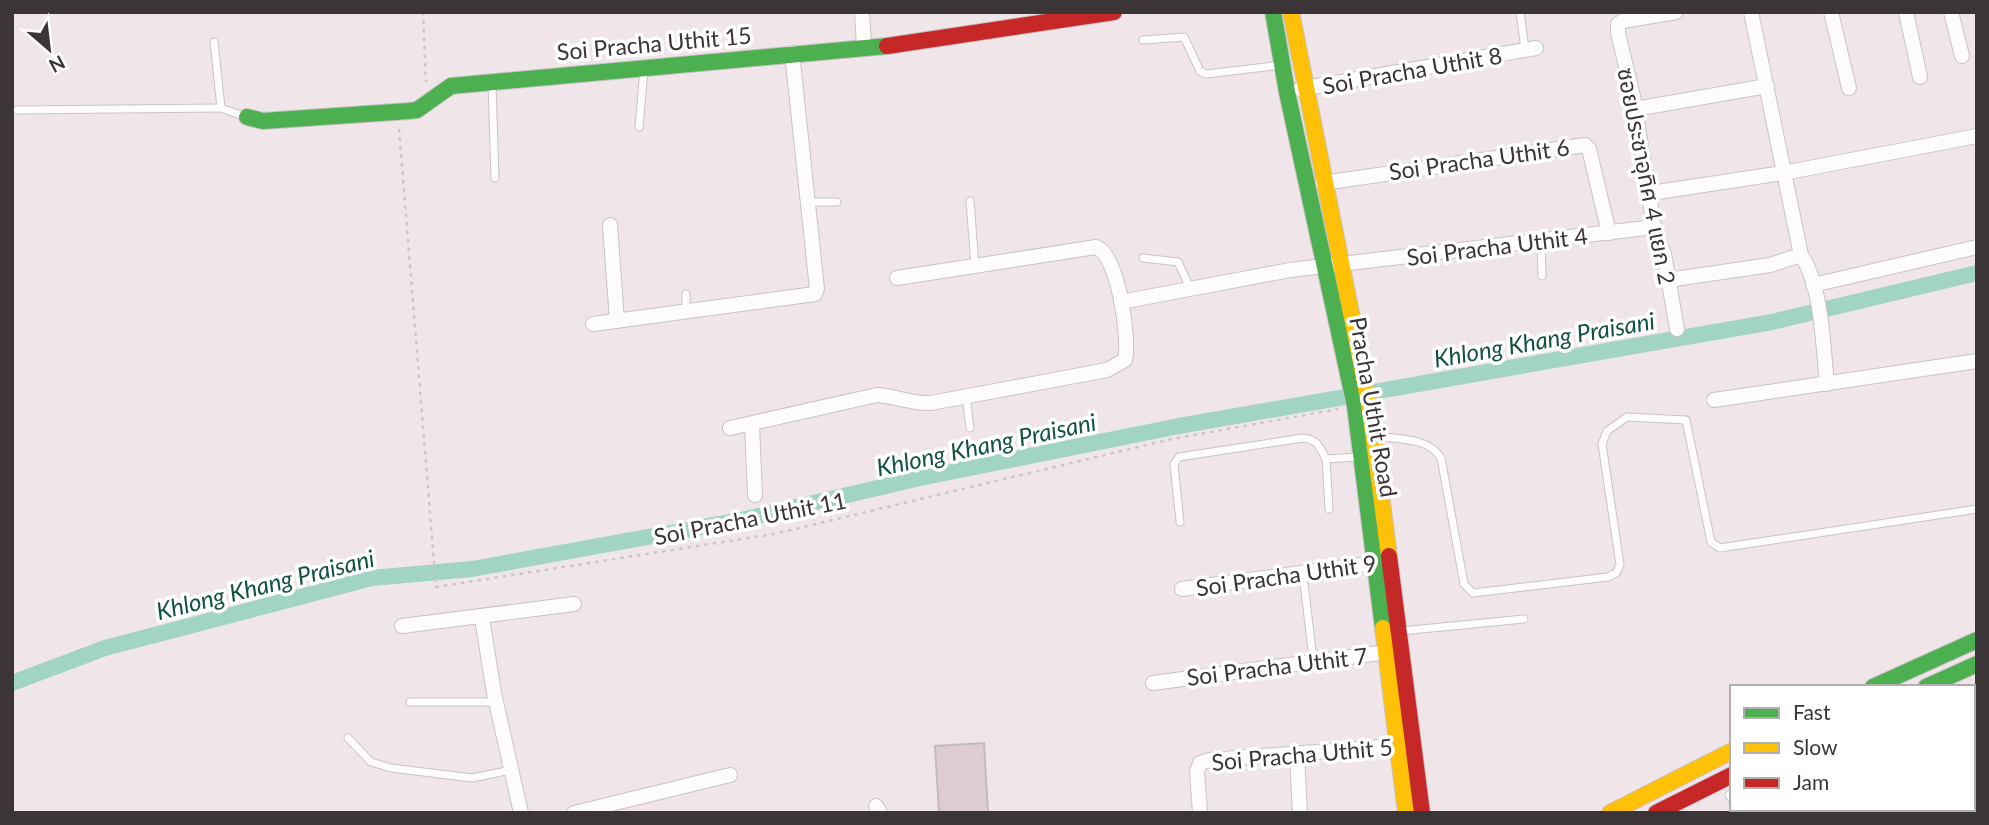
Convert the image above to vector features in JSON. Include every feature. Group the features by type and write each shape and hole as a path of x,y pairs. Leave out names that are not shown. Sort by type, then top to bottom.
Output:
{"main road":[{"name":"Soi Pracha Uthit 15","path":"247,117 263,121 417,110 438,93 452,86 644,66 864,48 1114,12"},
{"name":"Pracha Uthit Road","path":"1273,12 1287,92 1332,265 1358,384 1362,405 1363,457 1382,562"},
{"name":"Pracha Uthit Road","path":"1291,12 1323,183 1332,265"},
{"name":"Pracha Uthit Road","path":"1362,405 1374,436 1382,562 1405,745 1406,813"},
{"path":"1877,685 1977,640"},
{"path":"1930,685 1977,664"},
{"name":"Pracha Uthit Road","path":"1405,745 1422,813"},
{"path":"1610,813 1730,752"},
{"path":"1656,813 1730,776"}],"street":[{"path":"862,12 864,48"},
{"name":"ซอยประชาอุทิศ 4 แยก 2","path":"1676,12 1618,24 1651,193 1654,226 1677,328"},
{"path":"1751,12 1801,255 1813,285 1827,384"},
{"path":"1831,12 1849,88"},
{"path":"1906,12 1920,77"},
{"path":"1951,12 1962,56"},
{"name":"Soi Pracha Uthit 8","path":"1287,92 1531,49"},
{"path":"593,324 815,294 817,289 792,53"},
{"path":"1635,109 1767,86"},
{"path":"1651,193 1783,173 1977,136"},
{"name":"Soi Pracha Uthit 6","path":"1323,183 1585,145 1590,149 1609,233"},
{"path":"610,225 617,321"},
{"name":"Soi Pracha Uthit 4","path":"1121,302 1332,265 1541,242 1654,226"},
{"path":"730,428 877,395 917,404 966,396 1118,366 1126,354 1121,302 1110,258 1104,250 1096,247 897,278"},
{"path":"1813,285 1977,247"},
{"path":"1668,280 1770,265 1801,255"},
{"path":"1714,400 1977,361"},
{"path":"752,424 755,495"},
{"name":"Soi Pracha Uthit 9","path":"1182,589 1303,575 1382,562"},
{"path":"402,626 482,618 574,604"},
{"path":"482,618 496,702 521,813"},
{"name":"Soi Pracha Uthit 7","path":"1153,683 1393,651"},
{"path":"1906,685 1977,653"},
{"name":"Soi Pracha Uthit 5","path":"1200,813 1197,772 1200,763 1405,745"},
{"path":"1297,755 1300,813"},
{"path":"1635,813 1730,765"},
{"path":"574,813 730,775"}],"lane":[{"path":"1520,12 1531,49"},
{"path":"1143,40 1184,37 1200,71 1206,74 1282,65"},
{"path":"214,42 221,108"},
{"path":"639,127 644,66"},
{"path":"492,82 495,178"},
{"path":"17,110 221,108 247,117"},
{"path":"970,201 975,265"},
{"path":"808,202 837,202"},
{"path":"1541,242 1542,276"},
{"path":"1143,258 1178,262 1190,288"},
{"path":"686,295 686,312"},
{"path":"966,396 970,428"},
{"path":"1374,436 1419,442 1437,450 1441,458 1464,584 1473,593 1608,577 1616,573 1620,565 1602,444 1607,432 1627,417 1686,420 1711,542 1720,548 1977,509"},
{"path":"1180,522 1174,464 1179,457 1303,438 1311,438 1319,444 1326,459 1329,509"},
{"path":"1326,459 1363,457"},
{"path":"1303,575 1312,650"},
{"path":"1390,633 1524,619"},
{"path":"410,702 496,702"},
{"path":"348,738 371,762 391,768 472,778 511,770"}],"path":[{"path":"423,12 426,85 438,93"},
{"name":"Soi Pracha Uthit 11","path":"398,112 436,587 775,534 1172,439 1362,405"}],"shaded area":[{"path":"1977,729 1977,813 1767,813 1975,811"}],"building":[{"path":"984,743 988,813 939,813 935,746"}],"waterway":[{"name":"Khlong Khang Praisani","path":"12,683 105,648 372,578 472,569 741,520 920,478 1179,426 1772,322 1977,273"}],"traffic: fast":[{"path":"1273,12 1287,92 1355,406 1383,628"},
{"path":"247,117 263,121 409,111 417,110 451,86 887,46"},
{"path":"1877,685 1977,640"},
{"path":"1930,685 1977,664"}],"traffic: slow":[{"path":"1291,12 1369,403 1389,556"},
{"path":"1383,628 1406,813"},
{"path":"1610,813 1730,752"}],"traffic: jam":[{"path":"887,46 1114,12"},
{"path":"1389,556 1422,813"},
{"path":"1656,813 1730,776"}]}
